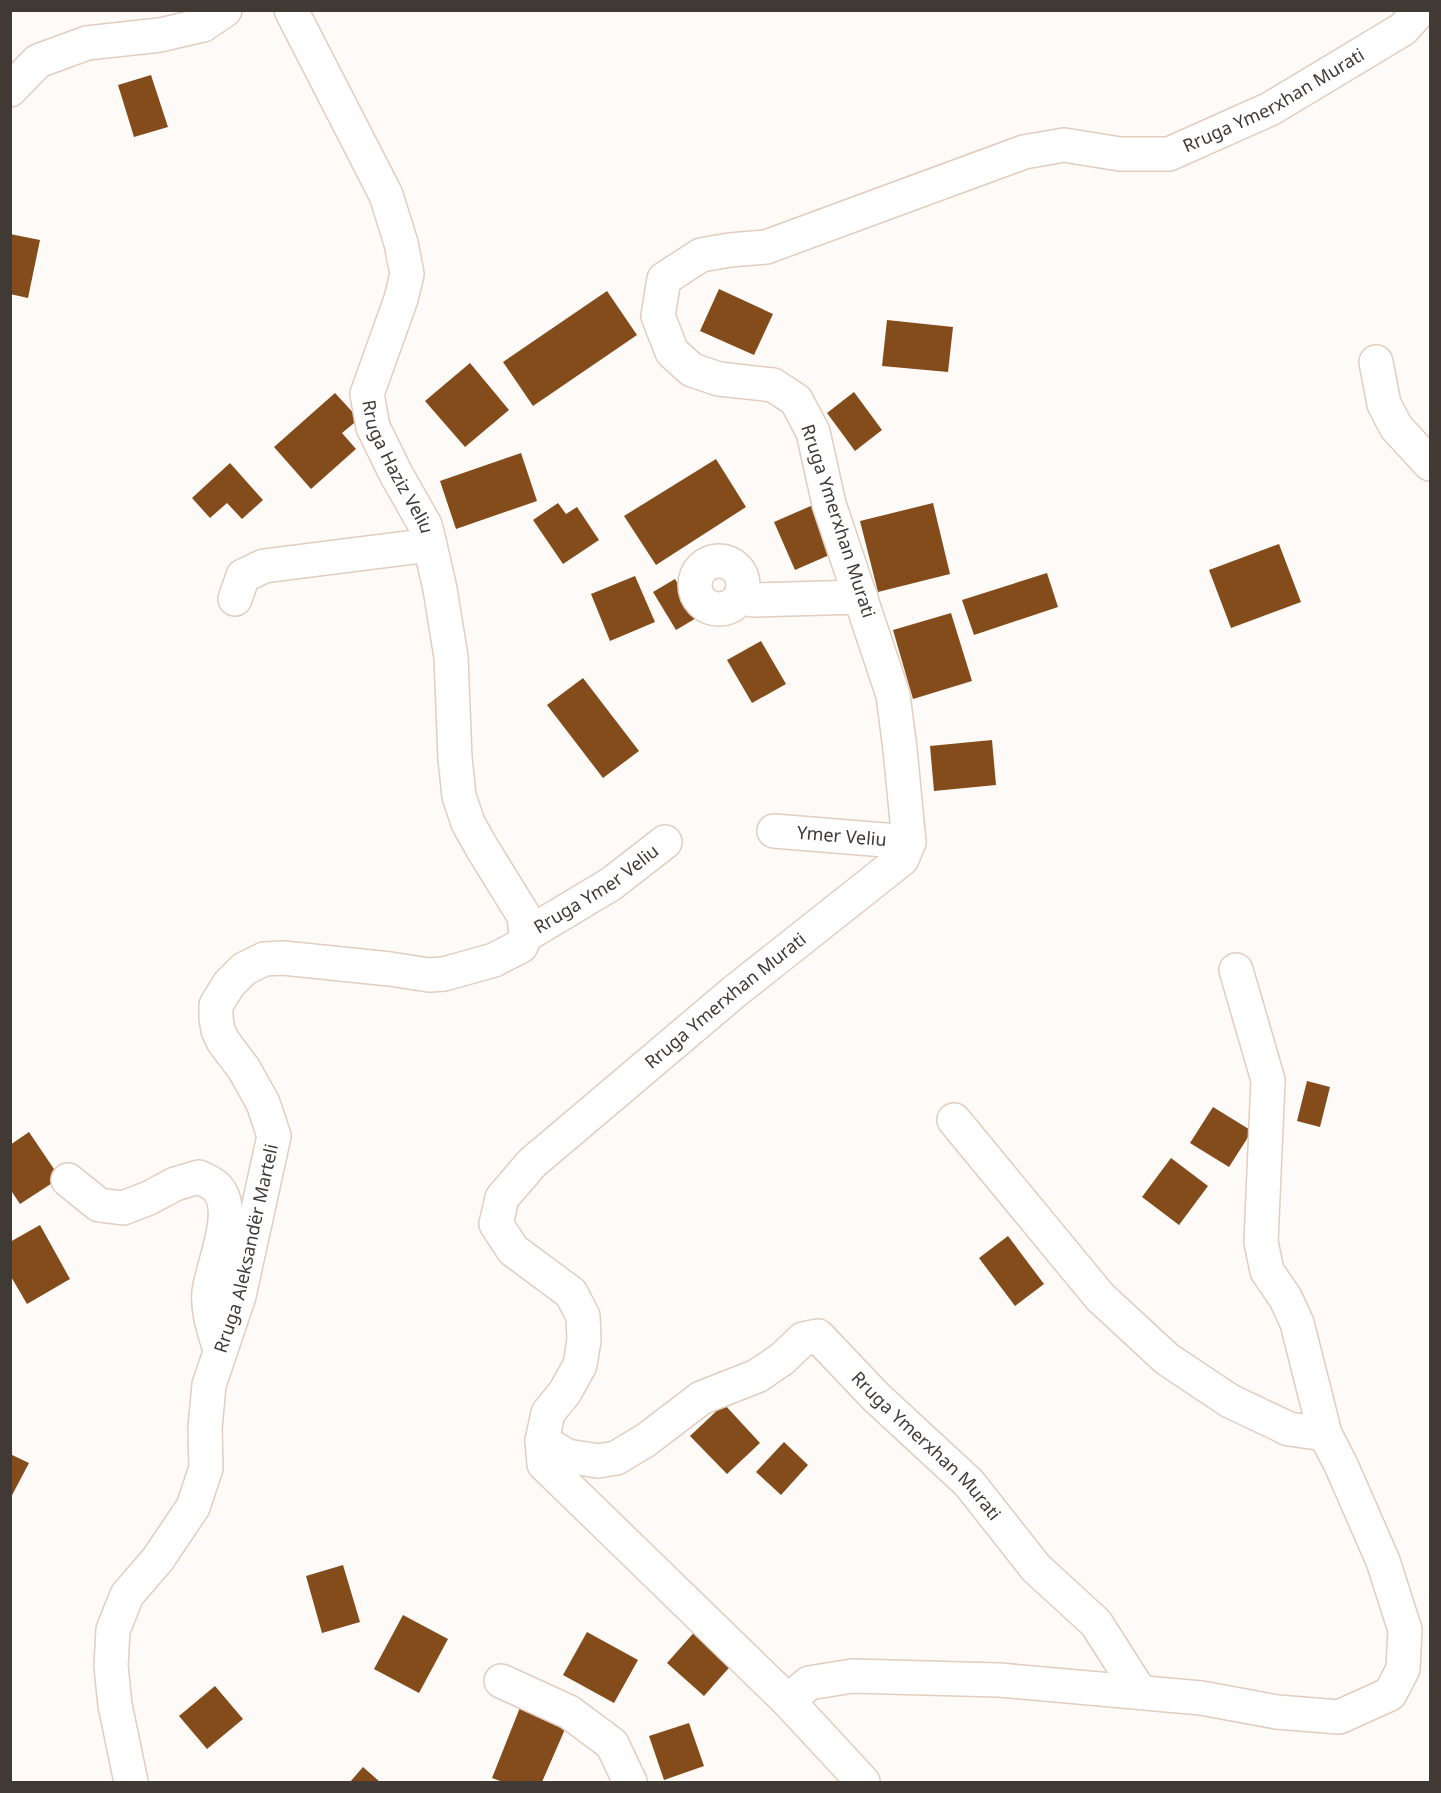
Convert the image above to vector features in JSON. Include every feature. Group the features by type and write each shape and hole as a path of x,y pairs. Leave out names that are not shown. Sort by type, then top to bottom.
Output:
{"street":[{"path":"10,90 38,61 87,43 160,34 203,25 225,10"},
{"name":"Rruga Haziz Veliu","path":"291,10 386,195 401,243 408,274 367,394 373,427 425,525 430,545 451,657 455,758 459,796 468,823 524,916 526,935"},
{"name":"Rruga Ymerxhan Murati","path":"863,1782 788,1701 544,1464 542,1441 548,1413 566,1392 580,1365 584,1340 582,1316 571,1293 513,1250 496,1224 502,1198 532,1163 734,992 902,859 909,842 893,695 829,504 813,432 796,400 773,386 719,379 692,370 672,352 658,316 664,279 701,255 766,247 1024,152 1064,145 1120,154 1169,154 1270,109 1403,29 1420,10"},
{"path":"1376,362 1384,404 1396,427 1431,464"},
{"path":"235,599 243,576 264,566 430,545"},
{"path":"742,593 752,600 861,597"},
{"name":"Ymer Veliu","path":"774,831 909,842"},
{"name":"Rruga Ymer Veliu","path":"526,935 612,884 665,842"},
{"name":"Rruga Aleksandër Marteli","path":"131,1782 115,1706 111,1666 113,1630 127,1595 158,1559 193,1507 206,1468 205,1428 209,1385 239,1296 274,1136 263,1103 244,1068 223,1041 218,1030 216,1005 229,984 244,969 254,963 273,958 429,975 444,974 494,960 521,946 526,935"},
{"path":"788,1701 809,1683 852,1676 999,1680 1202,1698 1277,1712 1339,1717 1390,1694 1403,1669 1405,1630 1383,1561 1325,1434 1297,1323 1286,1299 1267,1272 1260,1242 1268,1080 1236,970"},
{"path":"954,1120 1101,1297 1167,1359 1230,1401 1289,1429 1325,1434"},
{"path":"68,1180 99,1204 123,1208 149,1198 175,1184 199,1177 216,1186 225,1203 224,1226 209,1293 212,1324 220,1351"},
{"name":"Rruga Ymerxhan Murati","path":"542,1441 567,1456 598,1461 616,1458 646,1440 701,1398 757,1376 782,1359 803,1339 818,1336 876,1397 969,1483 1036,1568 1096,1623 1140,1692"},
{"path":"501,1681 569,1712 612,1744 630,1782"}],"building":[{"path":"151,75 168,127 134,137 118,85"},
{"path":"10,234 40,240 28,298 10,294"},
{"path":"719,289 773,314 754,355 700,331"},
{"path":"607,291 637,335 533,406 503,362"},
{"path":"887,320 953,327 948,372 882,366"},
{"path":"470,363 509,410 465,447 425,401"},
{"path":"854,392 882,430 855,451 827,413"},
{"path":"335,393 359,419 342,433 356,449 311,489 274,447"},
{"path":"521,453 537,501 456,529 440,481"},
{"path":"716,459 746,507 656,565 624,516"},
{"path":"230,463 263,500 242,519 227,503 210,518 192,498"},
{"path":"558,503 566,514 577,507 599,540 563,564 533,520"},
{"path":"933,503 950,574 878,592 860,521"},
{"path":"813,505 834,553 795,570 774,522"},
{"path":"1279,544 1301,602 1231,628 1209,570"},
{"path":"1047,573 1058,607 974,635 962,600"},
{"path":"635,576 655,622 610,641 591,594"},
{"path":"675,579 698,617 676,630 653,592"},
{"path":"951,613 972,681 913,699 893,630"},
{"path":"761,641 786,684 752,703 727,660"},
{"path":"583,678 639,751 603,778 547,705"},
{"path":"992,740 996,785 934,791 930,746"},
{"path":"1307,1081 1330,1087 1320,1127 1297,1121"},
{"path":"1213,1107 1252,1131 1229,1167 1190,1143"},
{"path":"29,1132 60,1178 20,1204 10,1189 10,1145"},
{"path":"1171,1158 1208,1186 1179,1225 1142,1197"},
{"path":"40,1225 70,1279 27,1304 10,1275 10,1242"},
{"path":"1008,1236 1044,1284 1015,1306 979,1258"},
{"path":"724,1404 760,1443 727,1474 690,1436"},
{"path":"784,1442 808,1465 781,1495 756,1472"},
{"path":"10,1454 29,1463 10,1499"},
{"path":"343,1565 360,1622 322,1633 306,1576"},
{"path":"403,1615 448,1639 419,1693 374,1669"},
{"path":"698,1628 735,1661 704,1696 667,1663"},
{"path":"587,1632 638,1660 614,1703 563,1675"},
{"path":"215,1686 243,1719 207,1749 179,1716"},
{"path":"523,1700 569,1720 542,1782 503,1782 492,1778"},
{"path":"689,1723 704,1766 664,1780 649,1736"},
{"path":"363,1767 380,1782 350,1782"}]}
